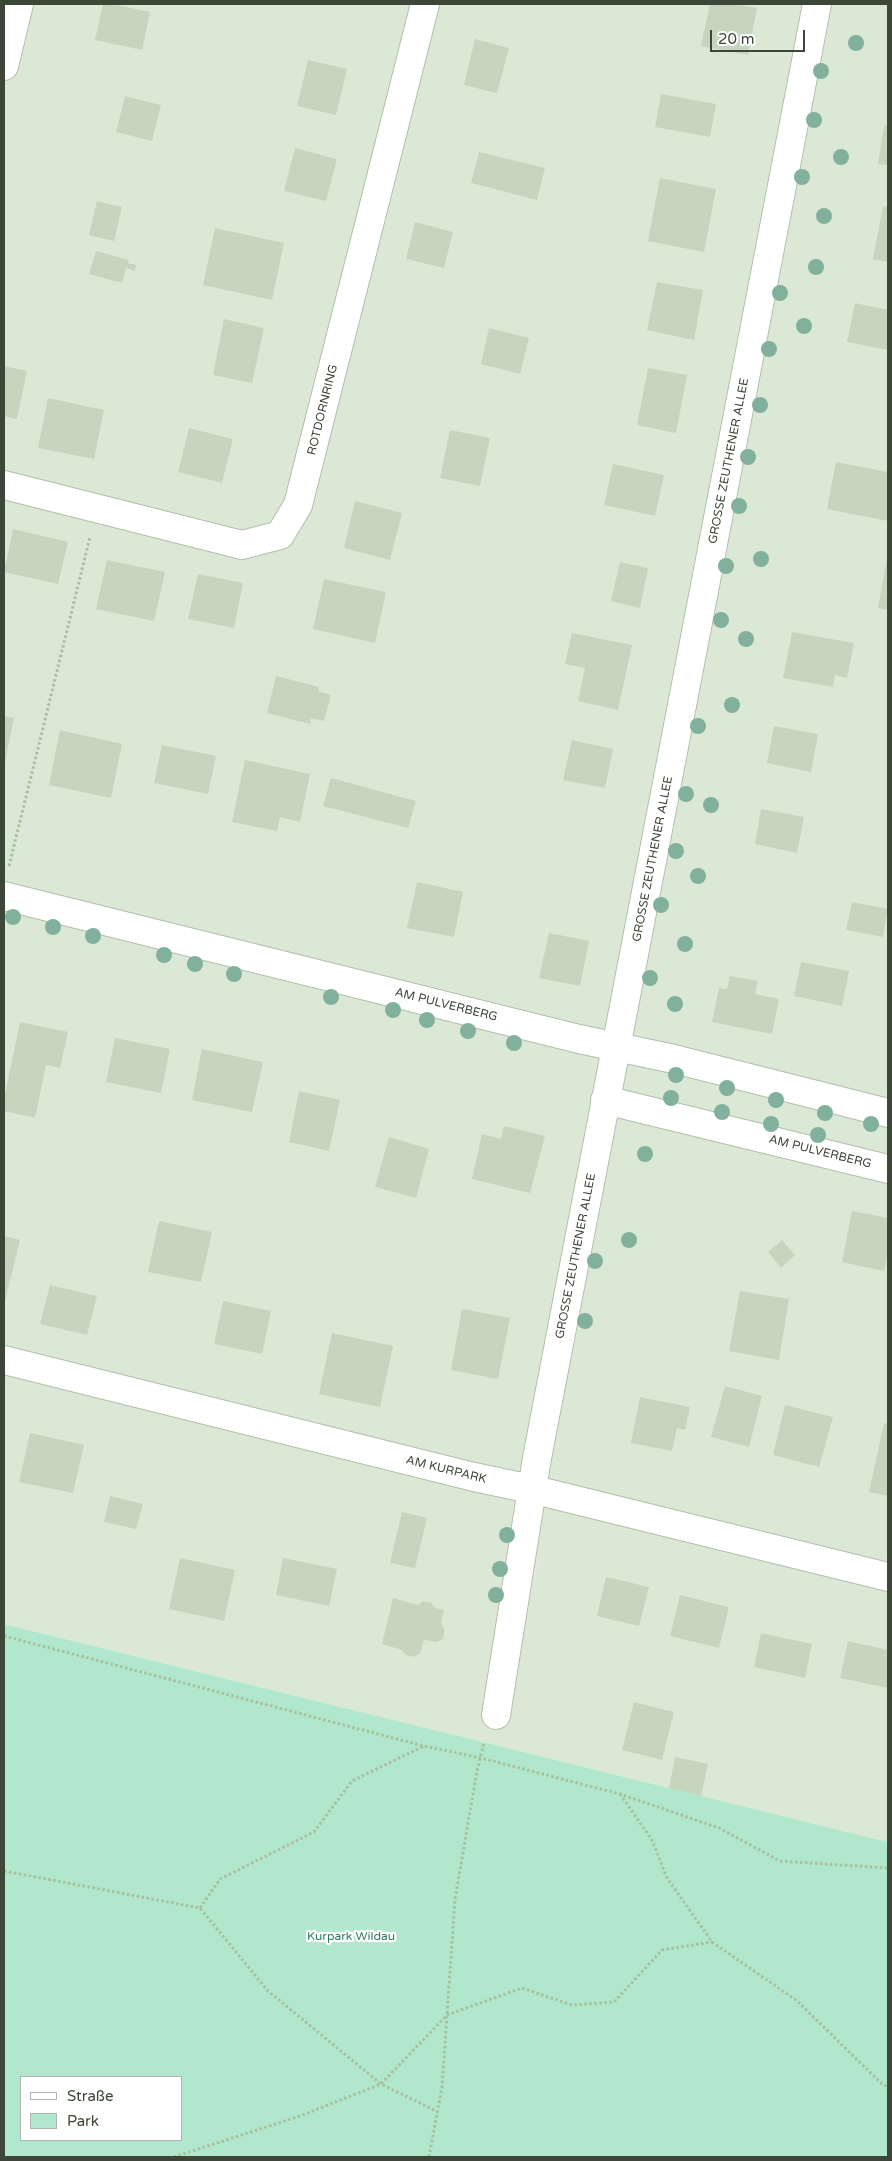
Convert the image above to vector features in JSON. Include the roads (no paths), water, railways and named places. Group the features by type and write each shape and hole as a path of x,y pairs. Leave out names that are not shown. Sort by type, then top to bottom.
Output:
{"street":[{"path":"4,66 20,4"},
{"name":"ROTDORNRING","path":"4,485 242,545 280,535 298,505 425,4"},
{"name":"GROSSE ZEUTHENER ALLEE","path":"496,1714 531,1489 818,4"},
{"name":"AM PULVERBERG","path":"5,884 579,1039 616,1046 888,1113"},
{"name":"AM PULVERBERG","path":"605,1100 888,1168"},
{"name":"AM KURPARK","path":"4,1360 474,1477 531,1489 888,1577"}],"park label":[{"name":"Kurpark Wildau","path":"351,1937"}]}
